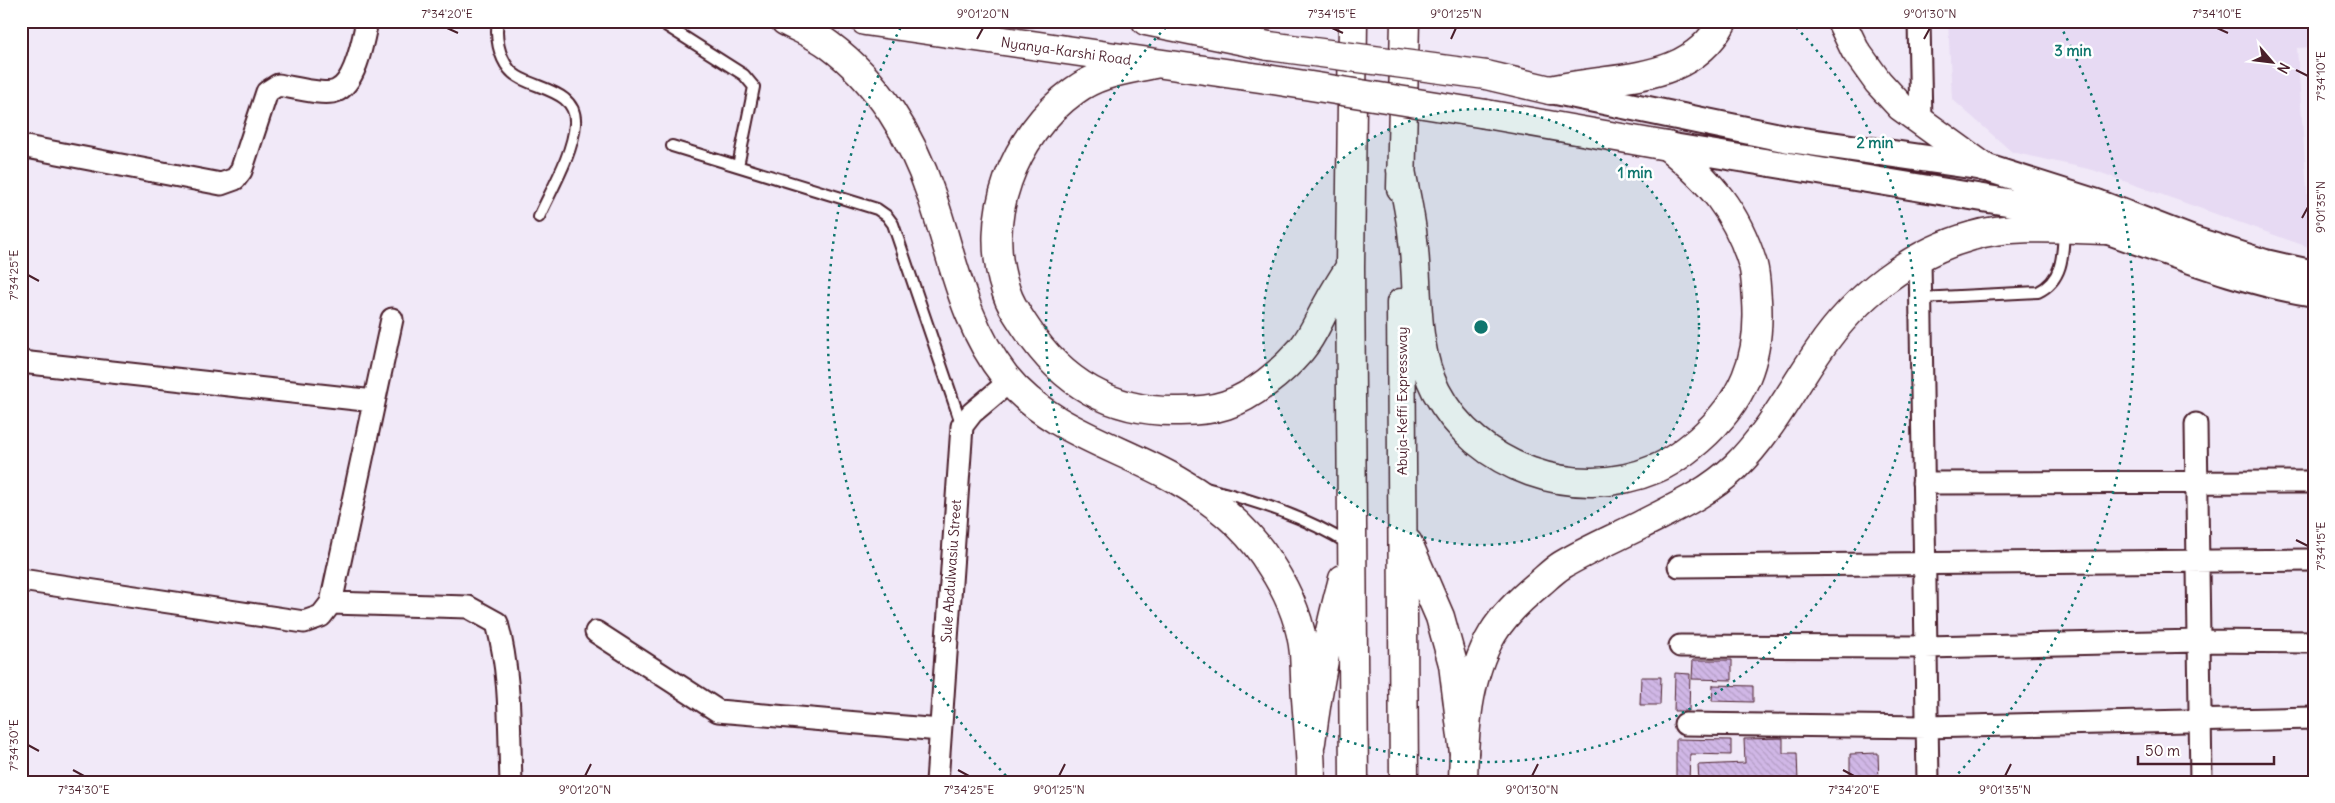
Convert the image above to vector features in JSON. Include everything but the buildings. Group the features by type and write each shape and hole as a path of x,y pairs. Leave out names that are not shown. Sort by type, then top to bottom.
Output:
{"main road":[{"path":"785,21 829,45 850,64 897,119 915,152 932,195 967,310 986,348 1010,381 1038,407 1084,435 1176,480 1216,505 1248,535 1271,565 1293,606 1304,651 1311,742 1311,782"},
{"name":"Nyanya-Karshi Road","path":"864,21 1267,79 1486,114 1667,146"},
{"path":"1146,21 1269,46 1486,75 1550,90 1641,77 1661,72 1684,61 1712,31"},
{"path":"1353,21 1350,267 1354,782"},
{"name":"Abuja-Keffi Expressway","path":"1404,782 1400,170 1405,21"},
{"path":"1841,21 1855,50 1878,82 1901,108 1984,167"},
{"path":"1154,64 1104,74 1074,90 1053,110 1021,149 1005,186 998,220 999,258 1006,291 1015,312 1034,341 1054,364 1101,398 1131,408 1164,412 1188,411 1226,405 1255,390 1300,351 1350,267"},
{"path":"1400,170 1413,238 1421,340 1427,369 1435,390 1447,409 1475,441 1496,457 1517,468 1540,476 1568,481 1596,482 1629,477 1656,469 1684,453 1729,410 1746,380 1755,352 1758,320 1754,267 1738,228 1715,190 1667,146"},
{"path":"1463,782 1469,702 1478,664 1493,633 1519,600 1561,566 1709,489 1753,447 1821,347 1847,315 1871,291 1894,273 1944,246 1974,235 2004,230 2064,228 2106,230"},
{"path":"1403,532 1440,617 1450,655 1464,753"},
{"path":"1311,742 1318,688 1330,630 1352,546"}],"street":[{"path":"21,146 221,184 235,179 241,171 267,92 278,85 327,92 337,91 344,85 358,61 367,21"},
{"path":"1919,21 1920,122"},
{"path":"1550,90 1789,139 1984,167 2096,203 2202,243 2264,263 2314,274"},
{"path":"1667,146 2013,203 2056,212 2216,269 2314,293"},
{"path":"1920,259 1928,782"},
{"path":"21,580 304,622 321,616 331,603 350,522 353,498 392,319"},
{"path":"21,362 374,401"},
{"path":"962,426 972,413 1010,381"},
{"path":"2196,424 2201,782"},
{"name":"Sule Abdulwasiu Street","path":"937,782 962,426"},
{"path":"1923,483 2314,482"},
{"path":"1679,566 2314,560"},
{"path":"331,603 468,607 497,623 503,646 508,683 511,782"},
{"path":"596,632 718,712 940,730"},
{"path":"1680,646 1925,647 2199,641 2314,642"},
{"path":"1685,724 1926,727 2314,718"}],"lane":[{"path":"498,21 498,44 509,70 563,98 574,110 575,124 571,145 539,217"},
{"path":"660,21 744,75 754,87 738,166"},
{"path":"672,146 877,210 887,216 893,224 962,426"},
{"path":"1920,298 2038,292 2046,288 2057,276 2063,254 2064,228"},
{"path":"1176,480 1243,497 1300,518 1330,532 1352,546"}],"shaded area":[{"path":"1948,21 2314,21 2314,47 2297,48 2311,248 2093,170 2012,152 1952,99"}]}
